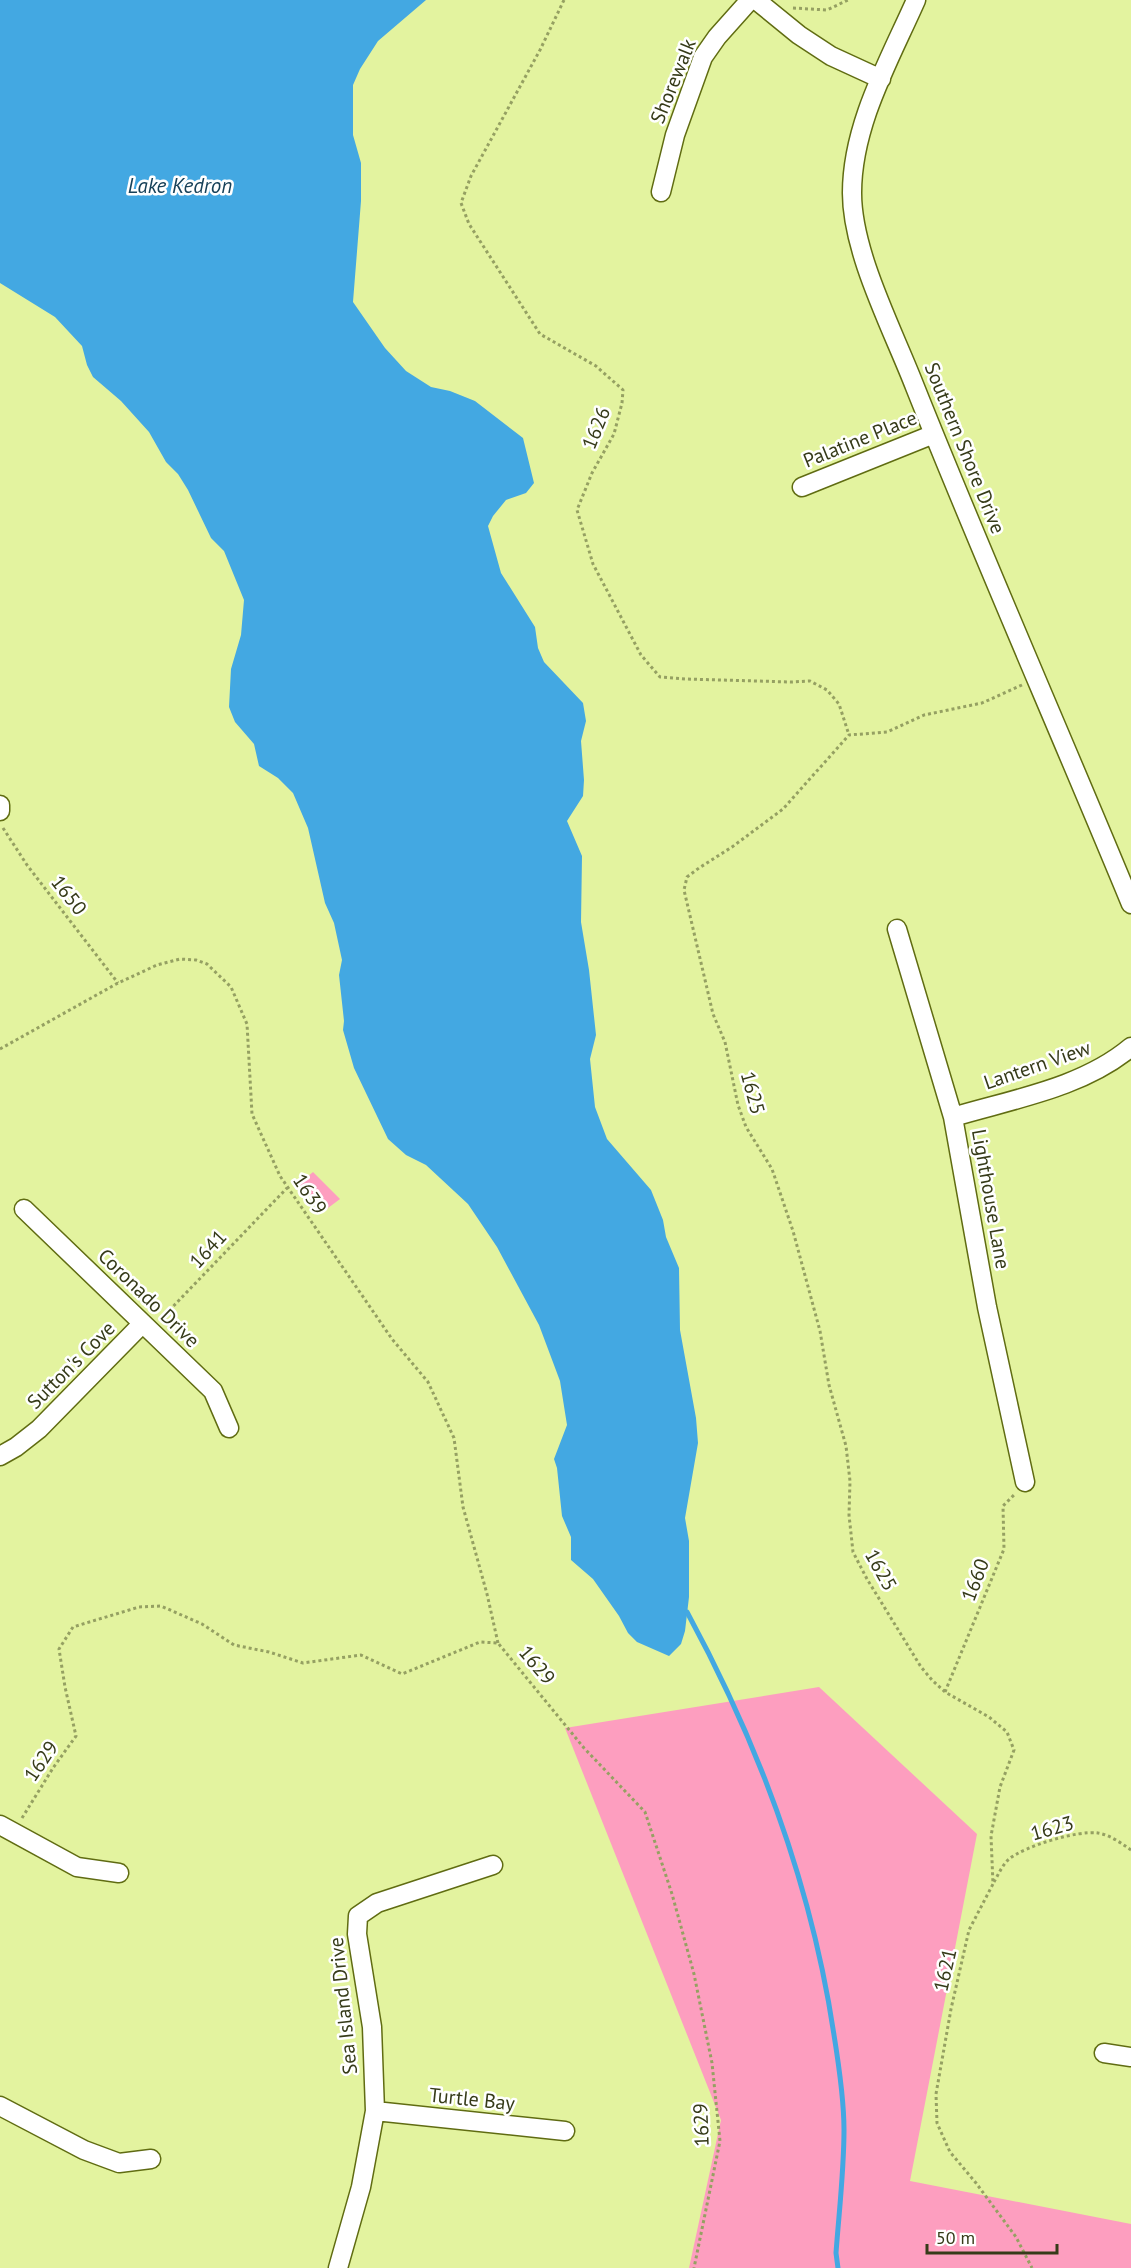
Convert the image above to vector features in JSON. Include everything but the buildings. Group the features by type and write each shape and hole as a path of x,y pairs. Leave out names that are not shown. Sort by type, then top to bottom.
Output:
{"street":[{"name":"Shorewalk","path":"661,192 675,135 703,57 717,37 750,0"},
{"path":"756,0 799,35 831,56 880,79"},
{"name":"Southern Shore Drive","path":"916,0 880,79 861,131 853,167 852,195 859,245 934,434 1131,904"},
{"name":"Palatine Place","path":"802,487 934,434"},
{"path":"0,805 0,811"},
{"name":"Lighthouse Lane","path":"897,929 953,1117 987,1307 1025,1482"},
{"name":"Lantern View","path":"953,1117 1095,1072 1131,1047"},
{"name":"Coronado Drive","path":"24,1209 213,1391 229,1428"},
{"name":"Sutton's Cove","path":"0,1456 39,1429 146,1327"},
{"path":"7,1829 77,1867 119,1873"},
{"name":"Sea Island Drive","path":"338,2268 362,2187 375,2111 372,2027 357,1934 358,1916 377,1903 493,1865"},
{"path":"1104,2053 1131,2057"},
{"path":"0,2106 84,2150 119,2163 150,2159"},
{"name":"Turtle Bay","path":"375,2111 565,2132"}],"path":[{"name":"1626","path":"564,0 540,50 471,176 461,202 469,224 540,334 596,366 622,390 622,403 614,434 592,473 577,510 593,564 640,655 660,676 686,679 810,681 827,690 839,704 849,735"},
{"path":"788,4 794,8 827,10 848,0"},
{"path":"849,735 887,732 924,715 982,703 1037,678"},
{"name":"1625","path":"849,735 783,809 699,868 687,878 684,890 713,1014 725,1042 738,1105 746,1126 772,1169 793,1231 820,1331 829,1385 846,1446 853,1552 921,1667 945,1692"},
{"name":"1650","path":"0,824 27,865 118,983"},
{"name":"1639","path":"0,1050 118,983 157,965 180,959 196,960 207,964 231,987 246,1024 252,1114 287,1188 392,1339 428,1382 454,1438 463,1507 498,1643"},
{"name":"1641","path":"146,1327 287,1188"},
{"name":"1660","path":"945,1692 1004,1549 1003,1506 1025,1482"},
{"name":"1629","path":"7,1829 76,1736 64,1687 59,1649 73,1627 139,1607 161,1606 202,1624 234,1645 269,1652 303,1663 361,1655 402,1674 480,1642 498,1643 584,1748 645,1812 672,1894 694,1974 712,2062 720,2141 694,2268"},
{"name":"1621","path":"945,1692 989,1718 1007,1732 1014,1750 1000,1787 991,1836 993,1884 969,1930 951,2009 938,2083 937,2123 950,2152 1016,2237 1032,2268"},
{"name":"1623","path":"993,1884 1009,1859 1043,1842 1079,1834 1098,1833 1118,1841 1131,1850"}],"shaded area":[{"path":"313,1172 340,1199 324,1211 299,1184"},
{"path":"819,1687 977,1834 910,2181 1131,2224 1131,2268 689,2268 721,2120 565,1728"}],"water":[{"name":"Lake Kedron","path":"0,0 426,0 378,41 360,69 353,85 353,135 361,163 361,201 353,302 385,348 406,371 431,387 450,391 475,401 523,438 534,483 526,493 506,500 488,526 501,573 535,627 538,648 544,662 583,703 586,721 581,741 583,796 567,821 582,856 581,922 596,1035 590,1059 595,1107 607,1139 651,1190 679,1268 680,1330 696,1418 698,1443 685,1518 689,1541 689,1597 685,1631 681,1644 669,1656 637,1642 628,1633 593,1579 571,1560 571,1537 562,1516 554,1459 567,1425 560,1381 539,1325 497,1247 468,1204 426,1165 406,1155 388,1139 354,1068 343,1030 339,975 342,960 334,923 325,903 308,828 293,793 278,778 259,766 254,744 235,722 229,707 231,669 241,635 244,600 224,551 211,538 188,490 178,474 166,462 149,432 121,401 93,377 82,346 55,317 0,283"}],"waterway":[{"path":"687,1612 713,1662 759,1764 797,1871 812,1925 834,2035 843,2106 843,2161 836,2253 838,2268"}]}
